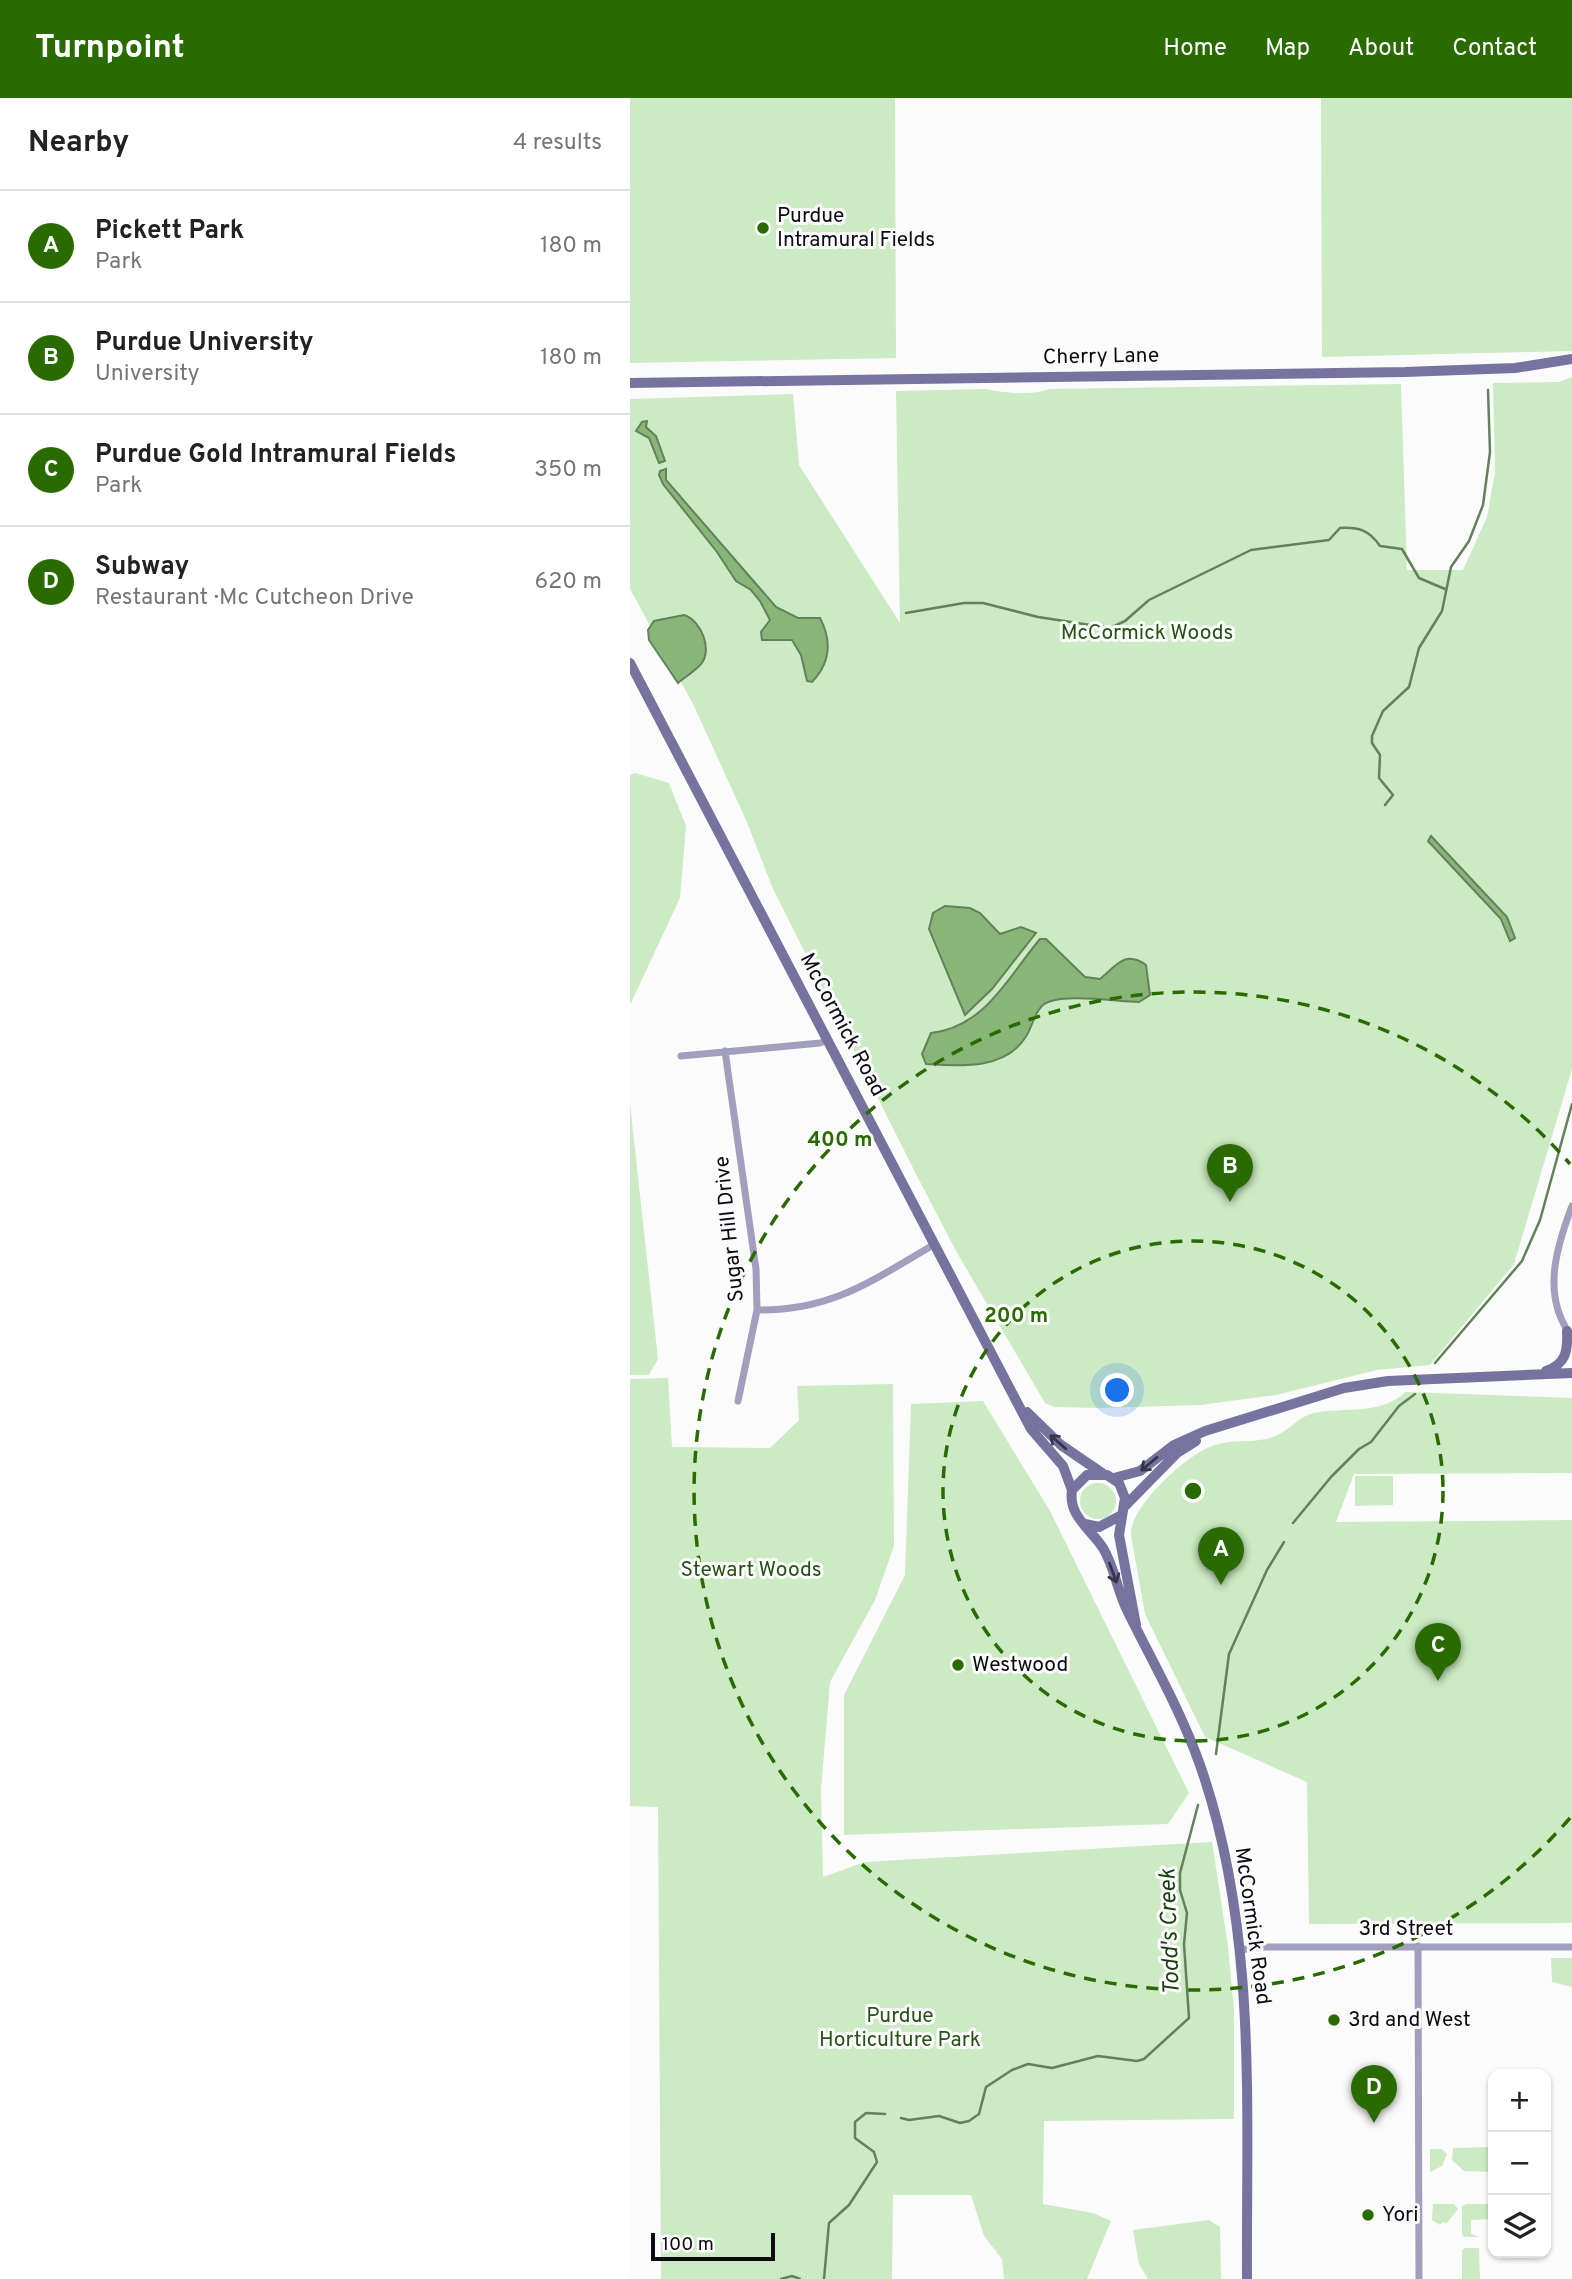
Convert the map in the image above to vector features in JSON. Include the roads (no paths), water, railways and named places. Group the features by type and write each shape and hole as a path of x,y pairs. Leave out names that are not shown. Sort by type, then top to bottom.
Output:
{"street":[{"name":"Cherry Lane","path":"630,383 1405,372 1515,369 1572,359"},
{"name":"McCormick Road","path":"630,663 1031,1429 1063,1466 1072,1490"},
{"path":"681,1056 820,1043 828,1040"},
{"name":"Sugar Hill Drive","path":"724,1051 756,1269 757,1310 738,1401"},
{"path":"1538,1374 1562,1362 1568,1348 1570,1334 1557,1309 1553,1270 1572,1206"},
{"path":"757,1310 789,1310 823,1303 879,1277 935,1244"},
{"path":"1120,1516 1100,1527 1084,1524 1074,1512 1072,1490 1087,1475 1102,1474 1114,1478 1140,1472 1174,1445 1325,1393 1366,1383 1572,1373"},
{"name":"McCormick Road","path":"1019,1404 1061,1445 1102,1474"},
{"path":"1136,1625 1119,1540 1120,1516 1125,1506 1177,1454 1228,1425"},
{"path":"1114,1478 1123,1490 1125,1506"},
{"name":"McCormick Road","path":"1084,1524 1103,1549 1128,1614 1136,1625 1186,1729 1211,1800 1231,1884 1240,1950 1245,2022 1248,2279"},
{"name":"3rd Street","path":"1240,1950 1260,1947 1572,1947"},
{"path":"1418,1947 1419,2279"}],"waterway":[{"path":"1385,805 1393,795 1379,778 1380,755 1372,743 1372,736 1383,711 1409,687 1419,648 1442,611 1451,567 1469,541 1483,505 1490,452 1488,390"},
{"path":"906,613 964,603 983,603 1038,617 1110,628 1125,621 1149,600 1251,550 1329,540 1340,528 1363,531 1372,536 1380,546 1402,549 1419,578 1445,589"},
{"name":"Todd's Creek","path":"1435,1363 1522,1261 1540,1220 1572,1104"},
{"name":"Todd's Creek","path":"1293,1523 1331,1477 1359,1449 1371,1442 1399,1406 1415,1394"},
{"name":"Todd's Creek","path":"1216,1754 1229,1654 1267,1570 1284,1542"},
{"name":"Todd's Creek","path":"901,2118 909,2120 939,2116 960,2123 969,2121 979,2114 986,2087 1012,2070 1028,2064 1052,2068 1098,2056 1137,2061 1144,2059 1189,2018 1184,1944 1187,1913 1180,1890 1180,1873 1198,1805"},
{"name":"Todd's Creek","path":"824,2279 829,2223 849,2205 877,2162 874,2152 855,2138 855,2122 866,2113 885,2114"},
{"name":"Todd's Creek","path":"781,2279 792,2276 800,2279"}],"place":[{"name":"Purdue Intramural Fields","path":"763,228"},
{"name":"Purdue University","path":"1230,1202"},
{"name":"Pickett Park","path":"1221,1585"},
{"name":"Westwood","path":"958,1665"},
{"name":"Purdue Gold Intramural Fields","path":"1438,1681"},
{"name":"3rd and West","path":"1334,2020"},
{"name":"Subway","path":"1374,2123"},
{"name":"Yori","path":"1368,2215"}],"park label":[{"name":"McCormick Woods","path":"1147,633"},
{"name":"Stewart Woods","path":"751,1570"},
{"name":"Purdue Horticulture Park","path":"900,2028"}]}
